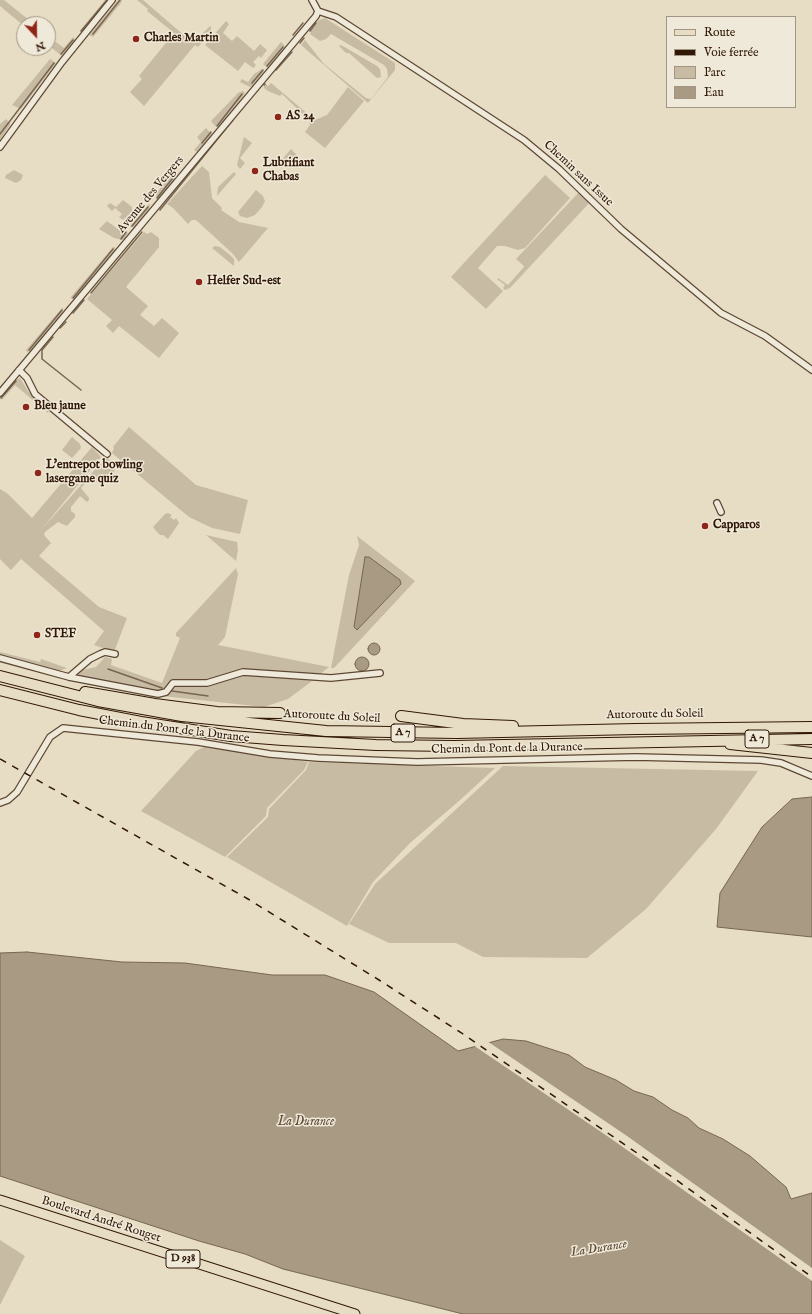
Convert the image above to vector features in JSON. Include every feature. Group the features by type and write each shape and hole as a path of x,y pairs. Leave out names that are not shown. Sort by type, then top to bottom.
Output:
{"highway":[{"name":"Autoroute du Soleil","path":"0,676 25,684 98,701 175,715 287,728 375,732 457,733 812,727"},
{"path":"25,684 48,685 155,704 217,712 280,713"},
{"name":"A 7","path":"0,690 79,710 142,722 224,735 283,740 376,745 454,746 812,739"},
{"path":"401,716 463,724 579,730"},
{"path":"702,740 756,748 812,753"}],"main road":[{"name":"Boulevard André Rouget","path":"0,1200 355,1314"}],"street":[{"path":"0,147 62,62 112,0"},
{"path":"312,0 318,11"},
{"name":"Avenue des Vergers","path":"0,393 316,16 318,11"},
{"name":"Chemin sans Issue","path":"318,11 336,17 524,140 559,169 620,229 721,314 766,336 812,370"},
{"path":"19,370 36,394 107,454"},
{"path":"717,503 721,512"},
{"path":"69,677 100,654 105,652 115,654"},
{"path":"0,658 69,677 163,694 173,683 207,683 243,672 331,678 380,673"},
{"name":"Chemin du Pont de la Durance","path":"0,803 8,800 17,792 50,737 63,728 198,742 270,754 318,758 417,762 636,757 761,760 782,763 812,776"}],"green space":[{"path":"0,0 4,0 24,16 16,16 16,19 0,6"},
{"path":"105,0 110,0 82,33 80,31"},
{"path":"118,0 122,0 121,3 93,37 89,35"},
{"path":"137,0 143,0 193,43 210,26 211,27 211,32 198,47 195,45 144,106 130,92 142,79 139,76 174,33 147,11 148,9"},
{"path":"325,18 395,63 395,70 368,103 301,45 305,40 324,64 366,98 371,99 388,77 387,69 384,65 331,34 326,39 320,41 310,34 311,32 307,30 319,20"},
{"path":"226,21 229,24 223,33 232,41 237,36 254,51 260,44 267,50 261,58 259,56 253,62 256,65 253,68 245,62 238,71 205,45"},
{"path":"73,37 76,40 62,56 56,51 56,42 64,48"},
{"path":"281,42 285,46 284,49 268,68 263,64"},
{"path":"341,45 377,66 380,69 381,77 377,78 349,53 346,53 339,46"},
{"path":"50,59 56,63 21,109 12,105"},
{"path":"262,69 264,72 253,86 250,87 240,82 242,79 248,82 254,74"},
{"path":"264,83 268,86 271,83 315,120 327,115 348,87 364,101 325,148 305,132 310,125 309,120 282,94 280,96 264,88"},
{"path":"243,91 245,93 242,98 220,126 215,126 211,121 238,93"},
{"path":"6,119 10,125 0,140 0,124"},
{"path":"206,128 212,134 197,152 194,150 201,142 197,137"},
{"path":"244,137 252,143 240,158 245,163 240,169 237,165"},
{"path":"291,149 296,154 294,166 285,167 279,163"},
{"path":"202,166 209,172 212,198 222,208 221,210 239,222 268,228 239,262 233,254 196,220 192,220 188,224 173,208 167,204"},
{"path":"14,170 23,175 21,180 16,183 5,178 6,175"},
{"path":"171,170 177,172 178,175 157,200 156,194 171,174"},
{"path":"234,172 236,174 217,196 218,187"},
{"path":"545,175 570,198 525,248 518,250 505,246 497,246 478,268 503,291 486,309 451,277"},
{"path":"256,190 263,196 265,201 262,207 255,215 247,218 240,216 238,212"},
{"path":"580,191 591,201 510,288 505,290 503,288 505,285 497,279 498,278 508,285 524,266 516,259"},
{"path":"123,200 132,207 132,212 123,220 119,217 122,214 115,208 112,211 107,206 110,203 116,207"},
{"path":"150,203 149,209 135,227 129,227"},
{"path":"107,221 119,230 128,233 124,239 114,238 99,229"},
{"path":"144,232 147,234 151,232 159,238 159,247 126,287 148,306 140,315 154,326 162,318 179,333 159,358 119,326 113,333 106,326 112,320 87,299"},
{"path":"215,246 220,247 234,259 234,266 212,248"},
{"path":"113,247 115,247 115,251 74,299 70,298"},
{"path":"62,308 63,312 31,351 27,352 26,350"},
{"path":"20,378 28,391 49,410 48,413 15,385 2,400 0,398 14,381"},
{"path":"129,427 196,485 248,500 240,534 212,528 189,517 112,453 113,447"},
{"path":"72,437 80,444 81,448 72,458 62,450"},
{"path":"92,447 101,457 41,530 106,457 115,466 114,473 103,486 90,478 81,488 89,500 87,502 80,496 71,507 71,511 75,514 75,517 67,526 58,522 45,532 44,535 51,543 39,556 99,607 127,618 114,652 94,645 104,631 21,559 11,570 0,559 0,489 8,494 32,518"},
{"path":"168,513 172,515 170,517 174,520 176,518 179,523 168,539 163,535 160,535 153,527 165,514"},
{"path":"206,535 237,542 238,550 236,561"},
{"path":"357,536 415,581 334,668 331,668 349,575 359,545"},
{"path":"236,568 238,574 225,637 218,645 329,667 319,675 245,671 206,682 177,679 167,684 166,690 159,692 77,676 82,670 96,667 105,657 112,659 111,665 162,683 180,638 176,636 176,633"},
{"path":"0,652 40,662 41,659 67,668 59,671 0,655"},
{"path":"242,674 312,681 288,699 264,707 162,696 168,694 173,686 188,684 204,686"},
{"path":"206,746 308,762 304,770 267,808 266,816 225,857 141,811 196,751"},
{"path":"309,762 495,768 410,843 373,882 347,926 227,857 268,817 269,809 306,770"},
{"path":"503,766 758,771 716,829 646,909 587,958 483,957 456,943 389,943 349,924 375,884"},
{"path":"0,1240 25,1256 0,1305"}],"water":[{"path":"365,557 369,557 400,580 401,584 357,630 354,627"},
{"path":"372,643 376,643 380,649 376,655 372,655 368,651 368,647"},
{"path":"362,657 367,659 369,664 367,669 362,671 357,669 355,664 357,659"},
{"path":"812,797 812,937 717,927 720,893 762,827 792,799"},
{"name":"La Durance","path":"27,952 122,962 185,963 272,975 325,975 374,992 458,1051 503,1039 526,1041 569,1055 585,1067 616,1080 634,1091 653,1097 672,1110 688,1118 699,1128 723,1139 750,1156 786,1187 791,1199 812,1193 812,1314 463,1314 283,1269 245,1254 199,1241 0,1176 0,953"}],"pier":[{"path":"487,1041 627,1136 812,1268 812,1281 610,1138 473,1045"}],"waterway":[{"path":"81,31 107,0"},
{"path":"93,34 120,0"},
{"path":"293,35 303,23"},
{"path":"310,31 316,23"},
{"path":"300,43 304,38"},
{"path":"61,54 73,40"},
{"path":"267,66 283,47"},
{"path":"276,70 292,52"},
{"path":"0,134 54,63"},
{"path":"252,83 263,70"},
{"path":"217,126 242,94"},
{"path":"160,210 233,120"},
{"path":"202,143 211,132"},
{"path":"157,198 176,174"},
{"path":"132,226 148,207"},
{"path":"121,239 126,232"},
{"path":"91,293 142,232"},
{"path":"73,298 113,249"},
{"path":"73,313 84,300"},
{"path":"29,350 62,310"},
{"path":"60,328 66,322"},
{"path":"53,337 42,350 42,359 81,390"},
{"path":"1,398 16,381"},
{"path":"108,669 162,688"},
{"path":"172,691 208,696"}],"railway":[{"path":"0,759 248,899 379,980 460,1032 675,1179 812,1277"}],"place":[{"name":"Charles Martin","path":"136,39"},
{"name":"AS 24","path":"278,117"},
{"name":"Lubrifiant Chabas","path":"255,171"},
{"name":"Helfer Sud-est","path":"199,282"},
{"name":"Bleu jaune","path":"26,407"},
{"name":"L'entrepot bowling lasergame quiz","path":"38,473"},
{"name":"Capparos","path":"705,526"},
{"name":"STEF","path":"37,635"}]}
